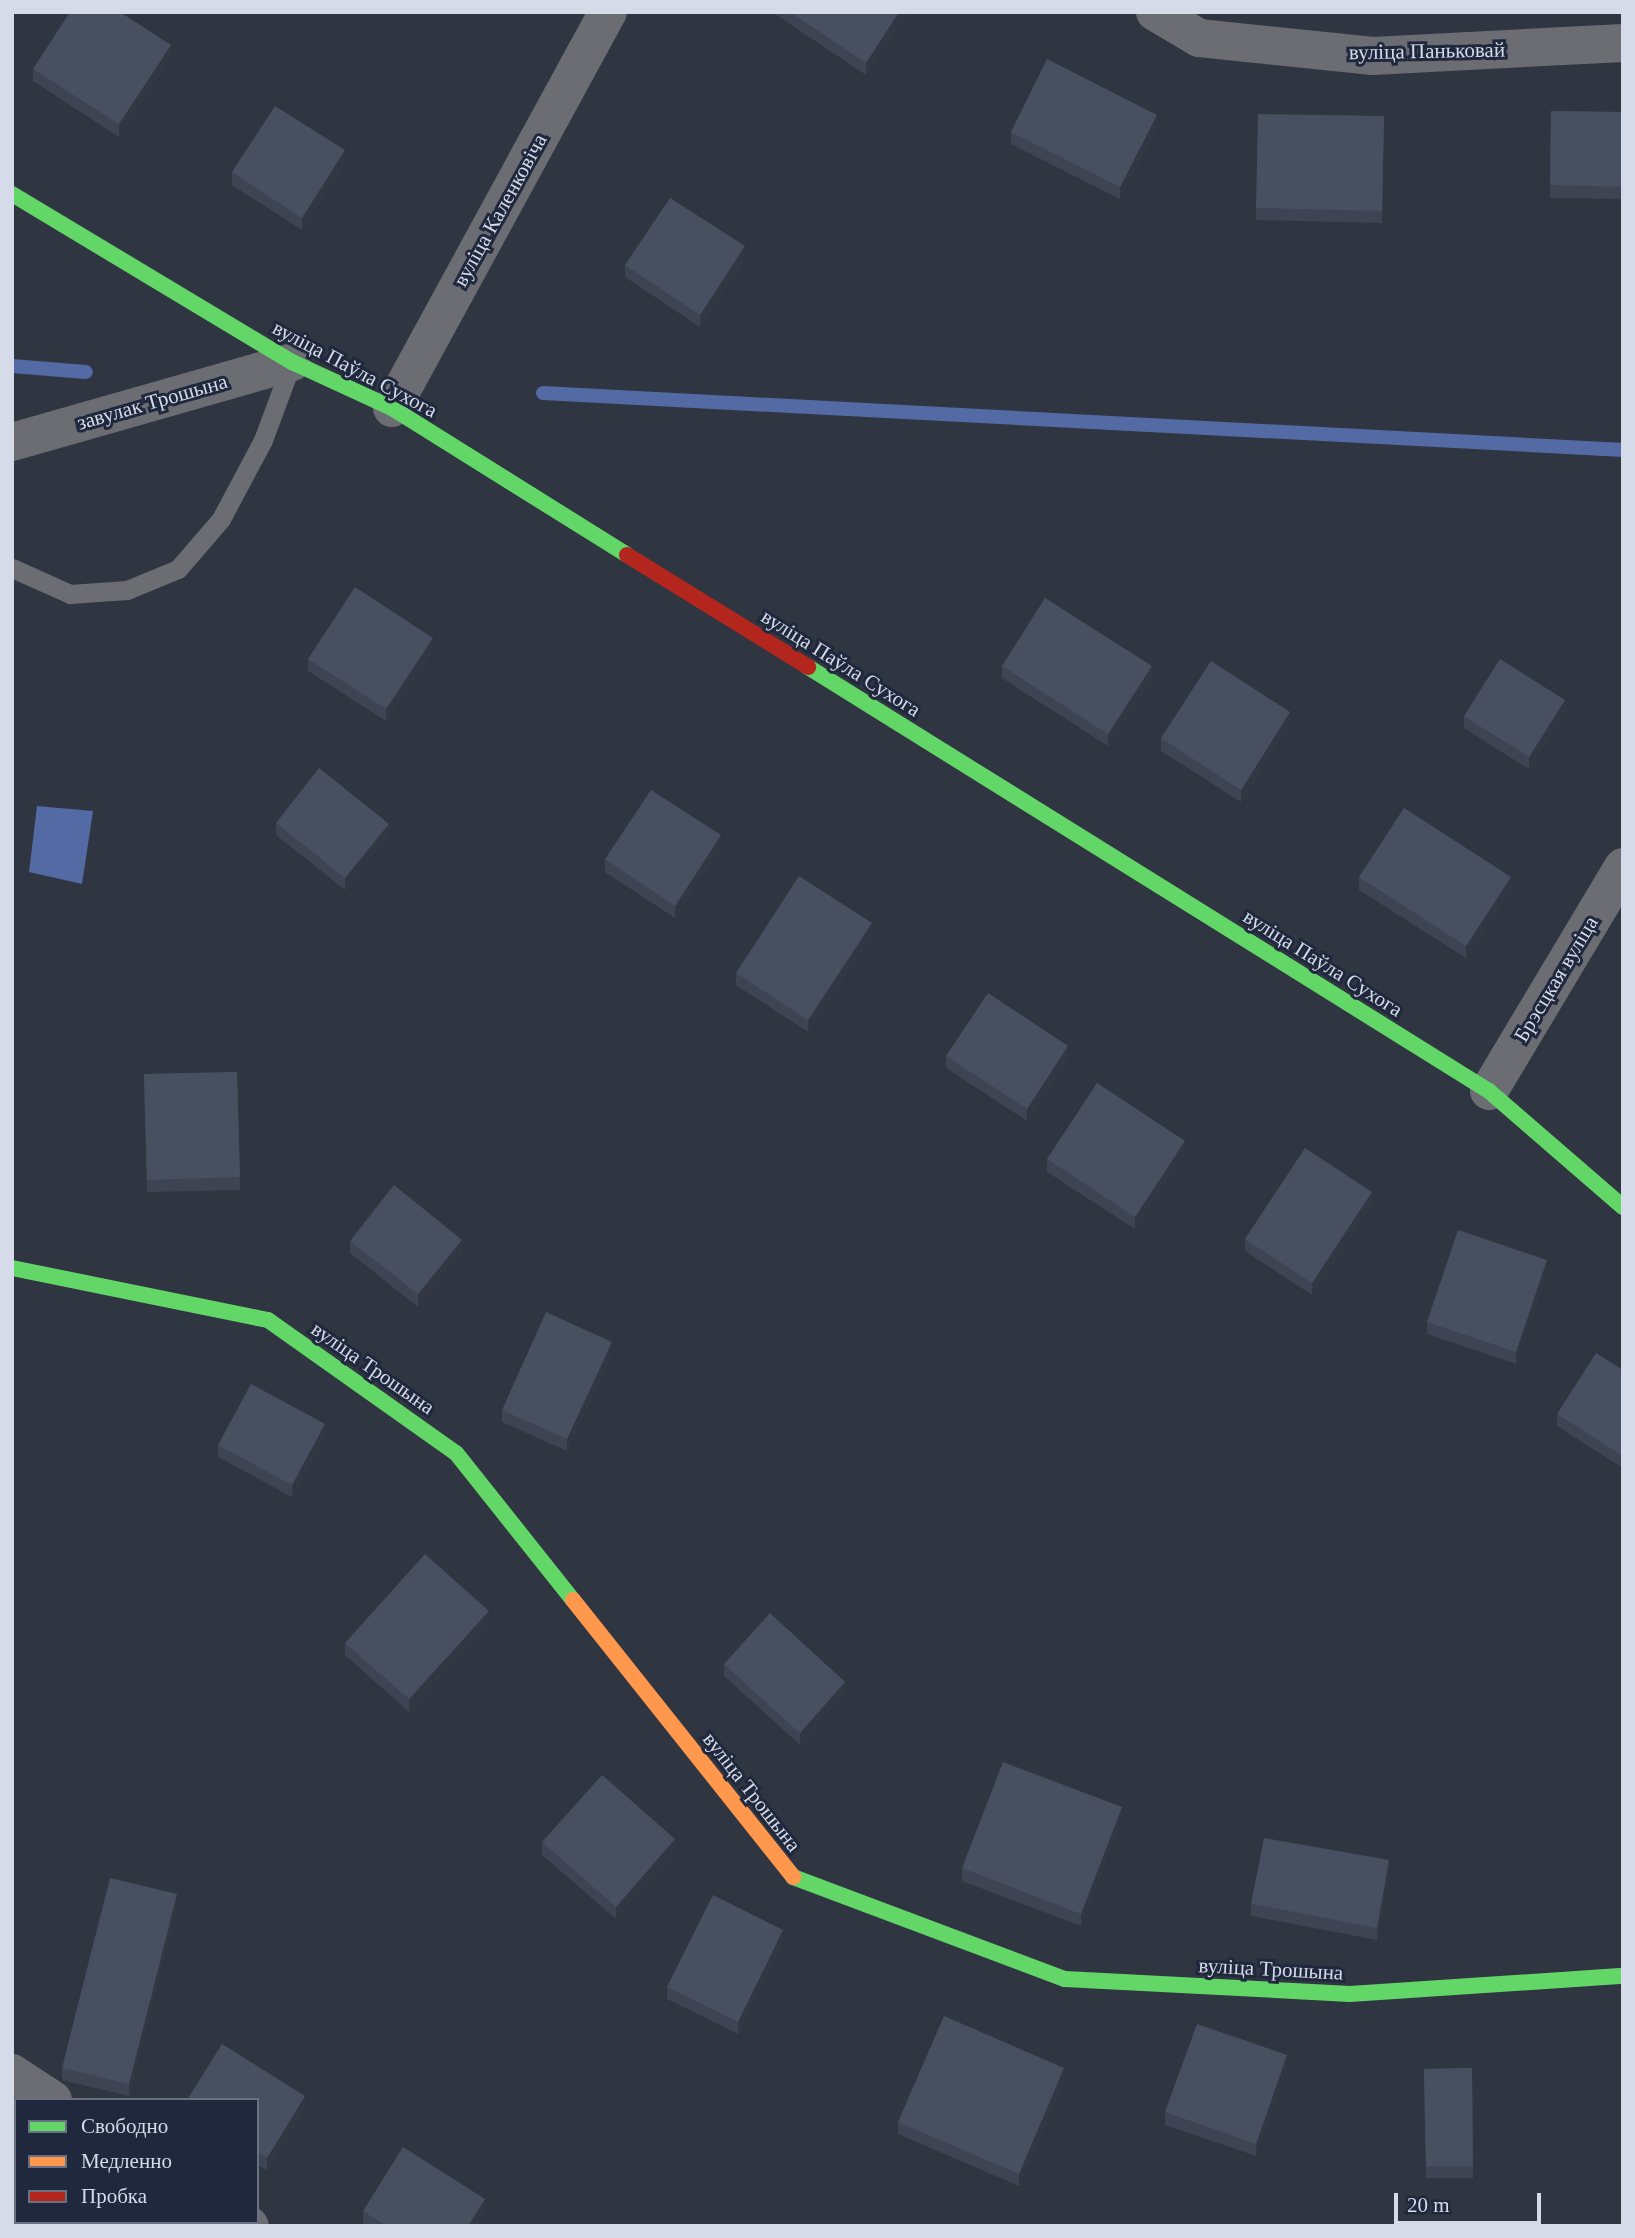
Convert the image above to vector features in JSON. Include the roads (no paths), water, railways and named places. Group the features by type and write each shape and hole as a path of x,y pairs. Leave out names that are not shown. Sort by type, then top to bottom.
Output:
{"street":[{"name":"вуліца Каленковіча","path":"392,408 608,12"},
{"name":"вуліца Паньковай","path":"1155,12 1199,38 1373,56 1623,43"},
{"name":"вуліца Паўла Сухога","path":"12,194 292,362 392,408 1489,1091 1623,1207"},
{"name":"завулак Трошына","path":"12,442 292,362"},
{"name":"Брэсцкая вуліца","path":"1489,1091 1623,867"},
{"name":"вуліца Трошына","path":"12,1268 268,1320 456,1453 792,1876 1065,1979 1350,1994 1623,1976"},
{"path":"12,2073 50,2098"}],"lane":[{"path":"12,568 70,594 127,590 178,569 221,519 262,440 292,362"}],"water":[{"path":"37,806 93,811 82,884 29,872"}],"waterway":[{"path":"12,366 86,372"},
{"path":"543,393 1623,450"}]}
